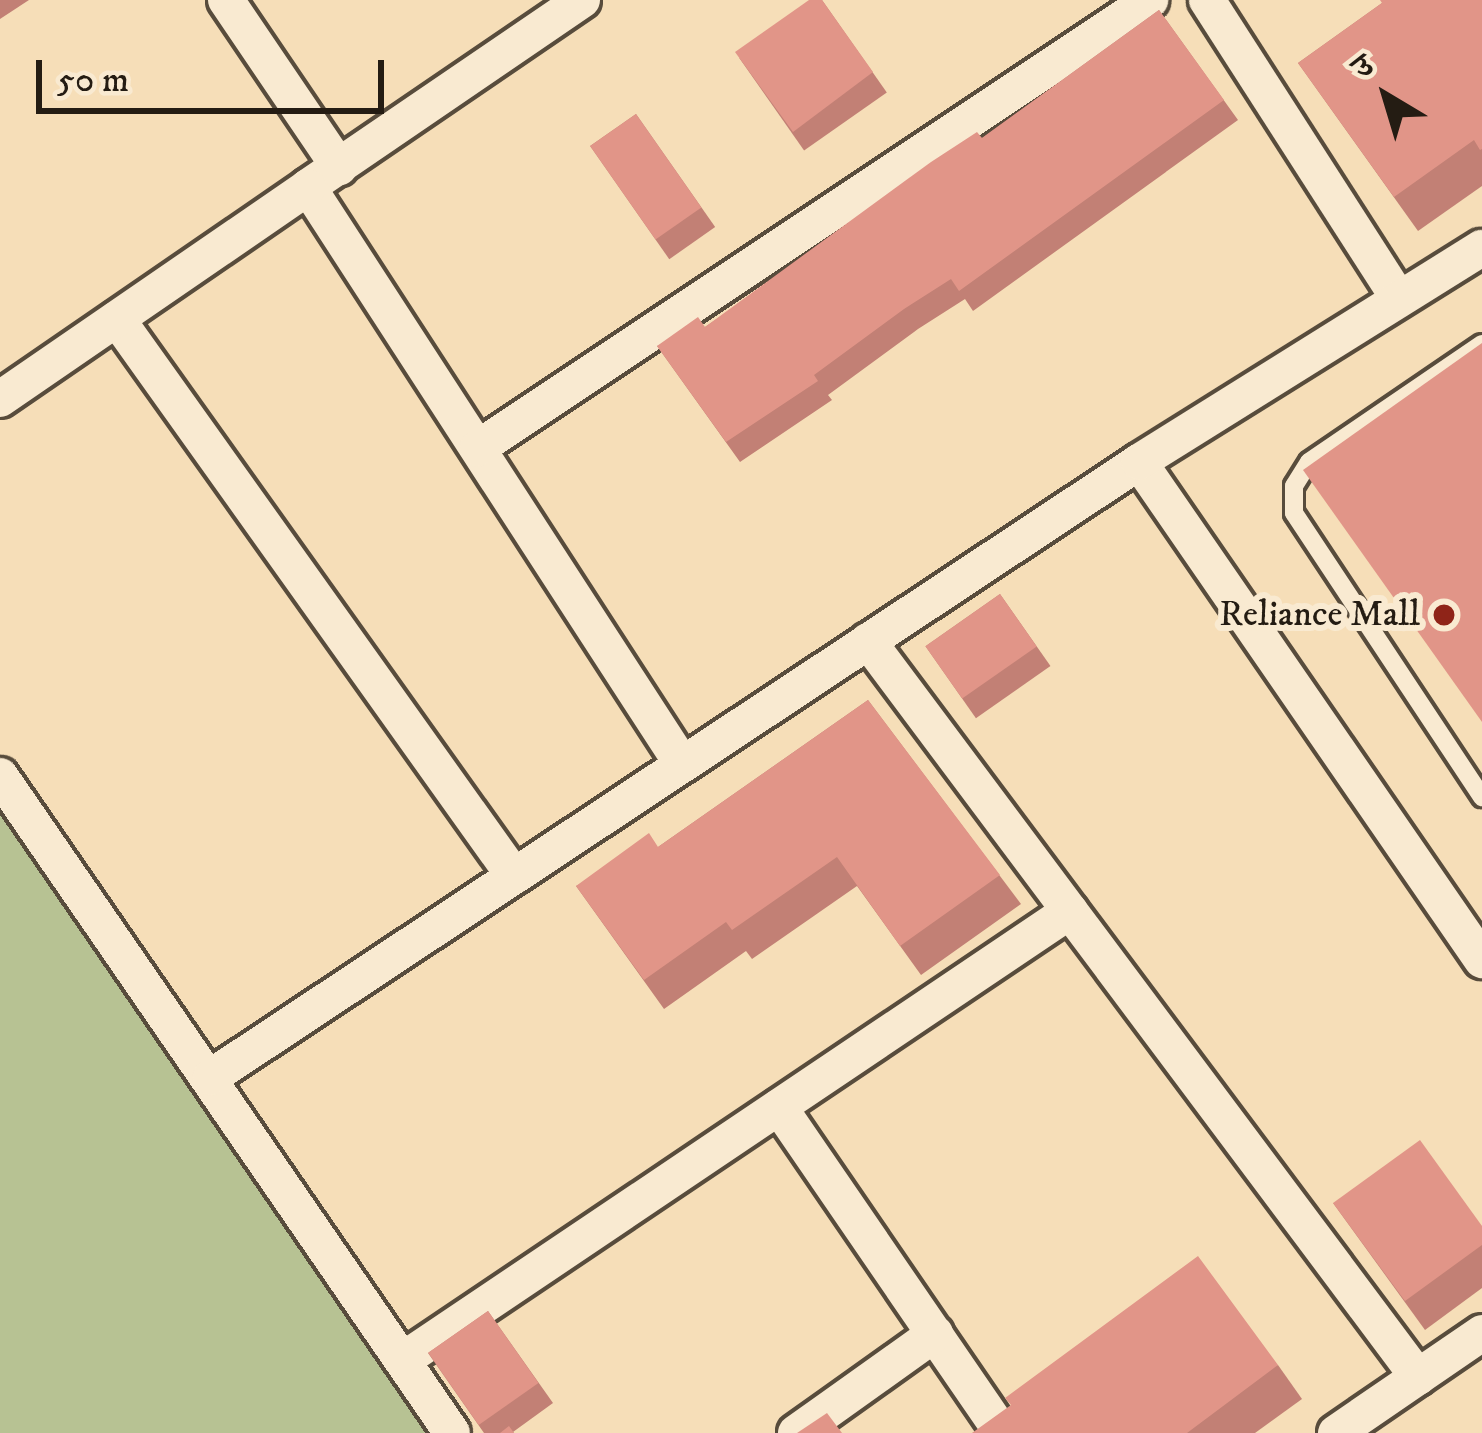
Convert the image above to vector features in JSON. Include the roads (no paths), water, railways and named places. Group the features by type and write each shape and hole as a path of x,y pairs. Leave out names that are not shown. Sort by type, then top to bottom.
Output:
{"street":[{"path":"226,0 478,448 682,764"},
{"path":"0,399 582,0"},
{"path":"478,448 1150,0"},
{"path":"1207,0 1399,299"},
{"path":"211,1077 1139,462 1482,248"},
{"path":"117,319 514,876"},
{"path":"1139,462 1482,960"},
{"path":"868,641 1418,1377"},
{"path":"0,776 452,1433"},
{"path":"403,1360 1070,911"},
{"path":"779,1107 1002,1433"},
{"path":"1336,1433 1482,1333"},
{"path":"796,1433 935,1334"}],"lane":[{"path":"1482,344 1309,462 1294,486 1294,513 1482,797"}],"place":[{"name":"Reliance Mall","path":"1444,615"}]}
